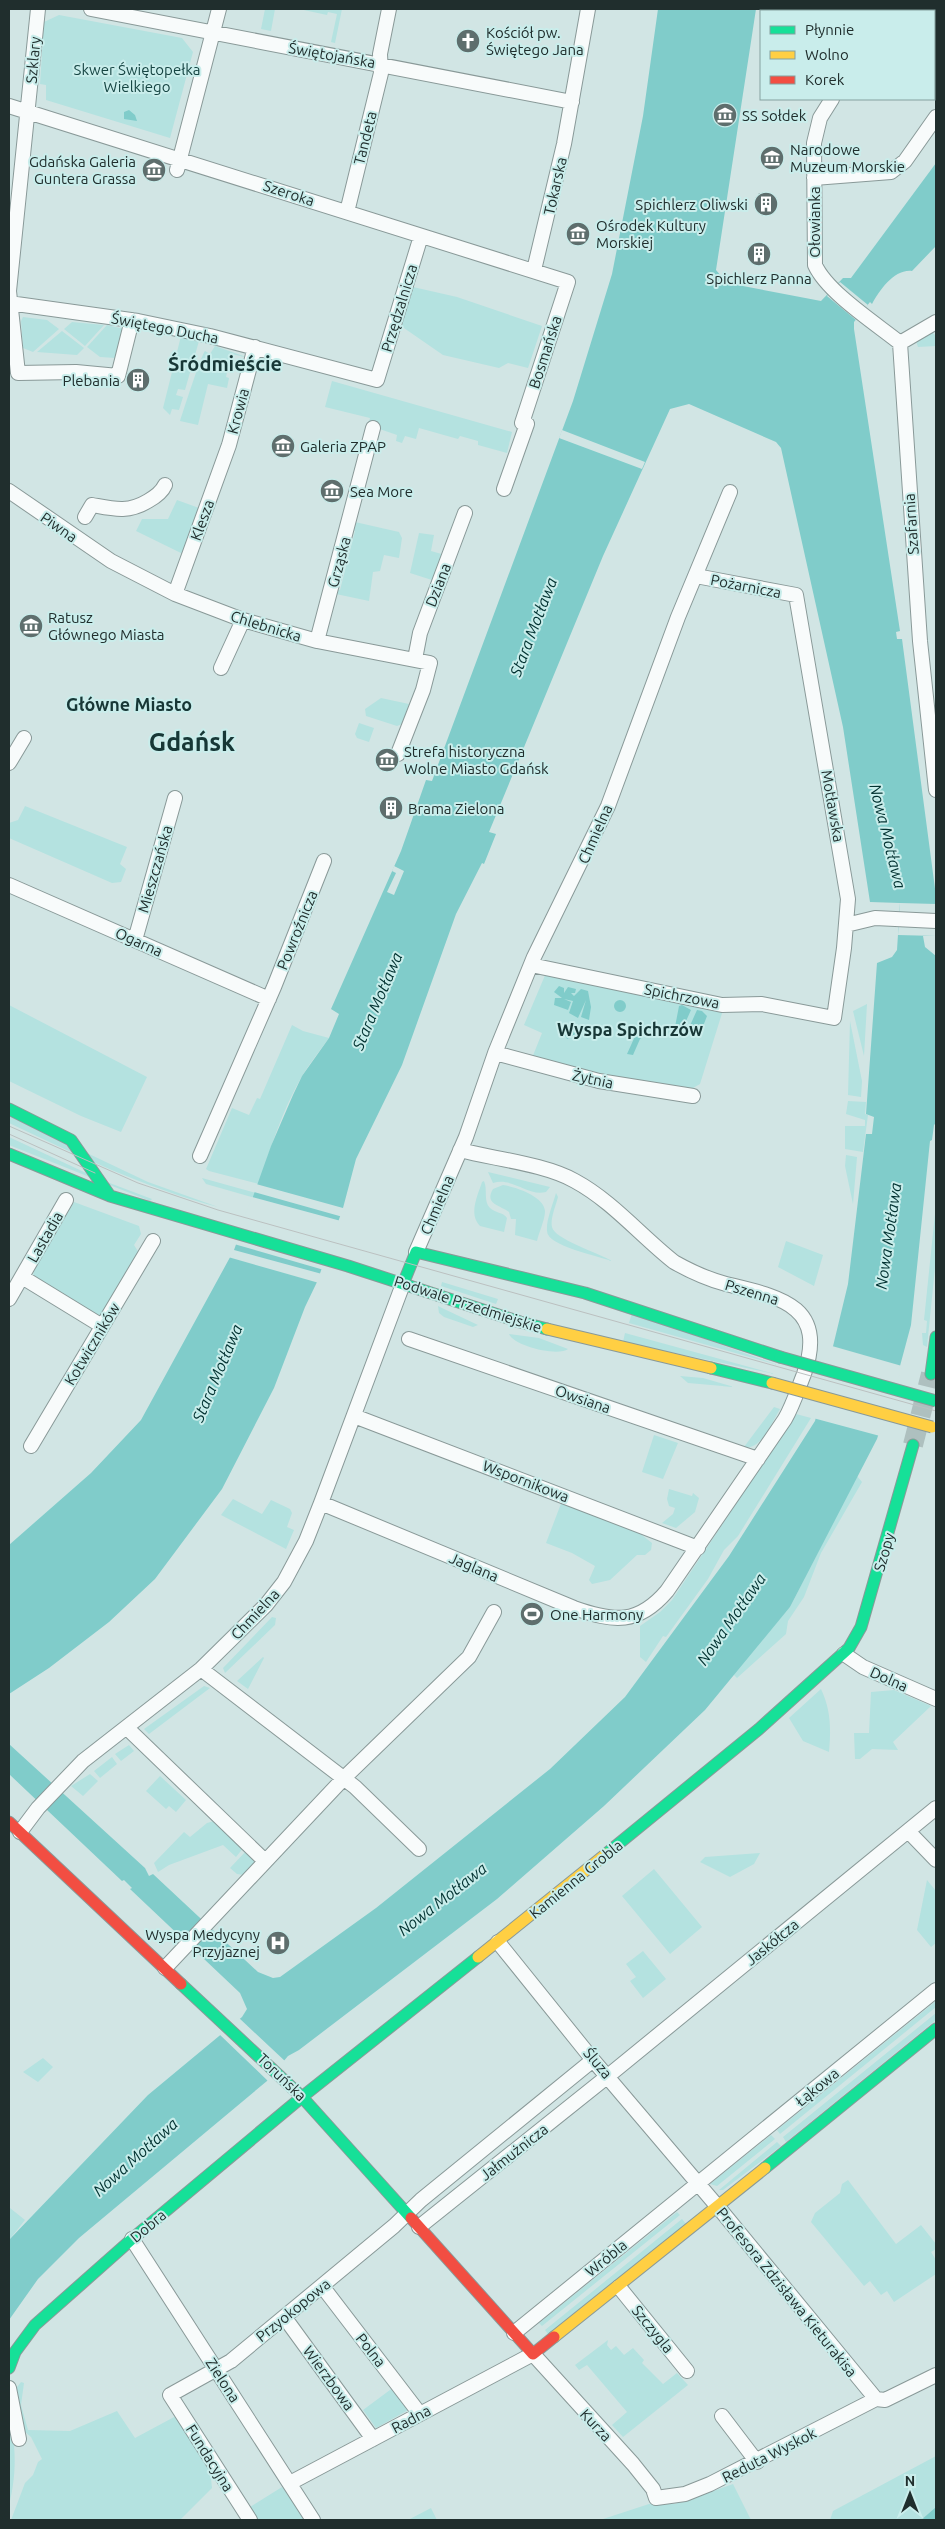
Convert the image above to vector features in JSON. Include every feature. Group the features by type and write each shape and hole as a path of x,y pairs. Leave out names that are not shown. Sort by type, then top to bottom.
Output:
{"street":[{"name":"Szklary","path":"38,9 9,303 18,373 76,372 118,376 132,320"},
{"name":"Świętojańska","path":"92,9 114,11 572,102"},
{"path":"179,164 219,9"},
{"name":"Tandeta","path":"347,212 381,73 380,54 389,9"},
{"name":"Tokarska","path":"534,270 572,102 588,9"},
{"name":"Ołowianka","path":"831,100 816,129 814,178 815,265 818,273 833,289 900,343"},
{"name":"Szeroka","path":"9,106 179,164 347,212 568,282"},
{"name":"Ołowianka","path":"814,178 891,172 906,161 936,118"},
{"name":"Przędzalnicza","path":"377,380 421,236"},
{"name":"Bosmańska","path":"504,488 568,282"},
{"name":"Świętego Ducha","path":"9,303 132,320 255,348 377,380"},
{"path":"900,343 936,322"},
{"name":"Szafarnia","path":"900,343 920,642 936,790"},
{"name":"Krowia","path":"229,445 255,348"},
{"name":"Grząska","path":"317,641 373,428"},
{"name":"Klesza","path":"175,594 229,445"},
{"path":"73,536 92,505 125,511 136,508 154,498 165,485"},
{"name":"Piwna","path":"9,491 111,561"},
{"name":"Chmielna","path":"20,1832 38,1808 92,1753 127,1728 201,1669 266,1605 284,1582 306,1541 403,1284 460,1150 495,1053 531,965 562,897 572,883 608,806 678,617 730,492"},
{"name":"Dziana","path":"415,659 420,632 465,513"},
{"name":"Chlebnicka","path":"111,561 175,594 243,620 317,641 430,663 423,690 398,754"},
{"name":"Pożarnicza","path":"696,576 796,595"},
{"name":"Motławska","path":"796,595 834,806 848,899 834,1018"},
{"path":"221,668 243,620"},
{"path":"9,763 24,738"},
{"name":"Mieszczańska","path":"135,940 175,798"},
{"name":"Powroźnicza","path":"269,999 324,861"},
{"name":"Ogarna","path":"9,885 269,999"},
{"path":"846,925 875,918 936,921"},
{"name":"Spichrzowa","path":"531,965 722,1005 762,1004 834,1018"},
{"path":"200,1156 269,999"},
{"name":"Żytnia","path":"495,1053 599,1081 694,1096"},
{"path":"9,1109 71,1140 110,1196"},
{"name":"Pszenna","path":"460,1150 558,1173 574,1180 593,1193 656,1248 681,1266 709,1279 772,1296 794,1308 810,1331 810,1354 788,1413 698,1548 657,1604 631,1618"},
{"name":"Podwale Przedmiejskie","path":"9,1154 110,1196 213,1228 348,1266 520,1322 772,1383 934,1428"},
{"name":"Lastadia","path":"9,1299 66,1200"},
{"name":"Kotwiczników","path":"31,1446 153,1241"},
{"path":"416,1252 507,1272 585,1293 780,1357 936,1401"},
{"path":"22,1277 102,1326"},
{"path":"931,1374 936,1336"},
{"name":"Owsiana","path":"409,1340 758,1459"},
{"name":"Wspornikowa","path":"354,1416 698,1548"},
{"name":"Szopy","path":"844,1654 855,1642 862,1627 913,1445"},
{"name":"Jaglana","path":"321,1503 574,1608 604,1617 631,1618"},
{"path":"165,1968 212,1915 344,1778 469,1657 494,1612"},
{"name":"Dolna","path":"844,1654 863,1667 936,1699"},
{"name":"Kamienna Grobla","path":"302,2096 498,1942 759,1729 844,1654"},
{"path":"201,1669 344,1778 419,1849"},
{"path":"127,1728 264,1860"},
{"name":"Jaskółcza","path":"608,2076 936,1808"},
{"name":"Toruńska","path":"9,1822 302,2096 533,2354"},
{"path":"908,1831 936,1860"},
{"name":"Śluza","path":"498,1942 593,2060 698,2184"},
{"name":"Łąkowa","path":"698,2184 936,1990"},
{"name":"Łąkowa","path":"718,2206 936,2029"},
{"name":"Jałmużnicza","path":"408,2214 420,2200 593,2060"},
{"name":"Jałmużnicza","path":"419,2227 608,2076"},
{"name":"Dobra","path":"9,2368 15,2352 35,2325 132,2239 302,2096"},
{"name":"Profesora Zdzisława Kieturakisa","path":"698,2184 876,2400"},
{"name":"Wróbla","path":"514,2333 698,2184"},
{"name":"Wróbla","path":"533,2354 718,2206"},
{"name":"Przyokopowa","path":"170,2395 217,2370 285,2318 408,2214"},
{"name":"Zielona","path":"132,2239 313,2520"},
{"name":"Polna","path":"322,2286 420,2414"},
{"name":"Szczygla","path":"619,2287 687,2371"},
{"name":"Wierzbowa","path":"285,2318 374,2439"},
{"name":"Radna","path":"290,2484 533,2354"},
{"name":"Kurza","path":"533,2354 633,2464 653,2490 656,2498"},
{"name":"Reduta Wyskok","path":"656,2498 685,2494 757,2462 876,2400 885,2400 936,2375"},
{"path":"9,2388 19,2439"},
{"name":"Fundacyjna","path":"170,2395 250,2520"},
{"path":"722,2416 757,2462"}],"green space":[{"path":"265,9 275,9 271,31 261,29"},
{"path":"299,9 342,9 335,43 331,42 337,14 328,12 327,15"},
{"path":"827,9 880,9 880,10"},
{"name":"Skwer Świętopełka Wielkiego","path":"59,15 182,38 193,52 170,138 46,100 46,85 40,84 44,22"},
{"path":"413,287 457,297 542,326 528,368 508,363 499,368 443,355 401,326"},
{"path":"23,317 47,320 59,329 33,352 23,348 21,321"},
{"path":"72,322 104,325 85,346 64,329"},
{"path":"107,325 124,329 116,358 100,357 87,347"},
{"path":"62,331 84,348 77,355 37,352"},
{"path":"932,332 936,336 936,346 918,347 916,341"},
{"path":"181,336 199,341 185,390 178,389 176,395 183,397 179,410 172,409 170,415 163,408"},
{"path":"215,346 246,357 231,354 226,377 229,378 227,388 208,384 198,425 180,421 203,355 205,351 210,354"},
{"path":"332,381 512,432 507,453 478,445 478,441 460,436 458,439 419,428 416,439 405,436 402,443 396,441 397,435 368,425 370,418 325,407"},
{"path":"177,500 199,508 183,554 136,531 142,519 168,519"},
{"path":"355,522 399,532 402,538 399,558 384,555 380,571 373,572 369,601 336,594 337,589 340,590 355,531 353,530"},
{"path":"419,533 434,535 431,551 445,555 435,581 410,573"},
{"path":"381,698 409,704 402,724 397,726 366,716 365,709"},
{"path":"359,723 374,728 369,742 357,738 355,734"},
{"path":"25,806 127,847 120,864 126,869 121,882 112,883 9,838 9,823 18,820"},
{"path":"546,973 723,1010 700,1084 693,1088 619,1077 532,1058 542,1033 524,1025"},
{"path":"867,1004 864,1056 853,1011"},
{"path":"9,1005 147,1077 121,1132 81,1116 9,1081"},
{"path":"850,1021 862,1081 861,1097 848,1095"},
{"path":"292,1025 303,1031 329,1038 302,1076 289,1102 272,1143 259,1184 209,1171 206,1169 232,1108 249,1115 257,1098 260,1099"},
{"path":"848,1101 866,1102 865,1114 868,1115 863,1152 845,1149 845,1126 865,1126 865,1120 846,1114"},
{"path":"9,1116 148,1182 218,1207 138,1181 86,1159 9,1123"},
{"path":"9,1137 99,1179 152,1199 150,1201 9,1145"},
{"path":"846,1155 857,1157 853,1204 845,1166"},
{"path":"488,1172 550,1187 546,1192 539,1193 507,1183 493,1183"},
{"path":"202,1178 256,1193 255,1198 206,1184"},
{"path":"484,1181 488,1205 492,1210 507,1218 504,1232 480,1226 476,1221 474,1210 476,1198"},
{"path":"503,1185 528,1193 540,1201 545,1215 537,1241 515,1235 516,1219 511,1219 509,1212 494,1204 490,1198 493,1189"},
{"path":"556,1193 558,1197 552,1216 552,1227 555,1232 568,1241 612,1261 564,1246 549,1236 547,1231 548,1222"},
{"path":"74,1202 139,1226 141,1234 134,1245 139,1253 102,1314 98,1316 33,1277 34,1270"},
{"path":"936,1204 936,1258 927,1347 923,1345 922,1333 926,1333 927,1321 924,1320"},
{"path":"786,1241 823,1255 814,1286 778,1267"},
{"path":"442,1282 498,1299 496,1304 441,1286"},
{"path":"438,1306 478,1325 473,1327 444,1317 439,1313"},
{"path":"632,1313 778,1365 629,1323"},
{"path":"625,1333 775,1374 623,1342"},
{"path":"509,1334 539,1338 568,1349 555,1352 537,1349 519,1343"},
{"path":"680,1376 703,1378 734,1387 688,1383"},
{"path":"774,1407 780,1409 761,1440 756,1445 744,1447"},
{"path":"796,1414 811,1418 738,1536 724,1550 708,1579 666,1637 663,1636 646,1662 640,1657 640,1626 660,1612 672,1600"},
{"path":"654,1435 678,1443 663,1479 642,1472"},
{"path":"857,1476 862,1482 821,1553 804,1597 788,1621 786,1634 737,1678 733,1674 790,1607"},
{"path":"669,1489 692,1496 693,1493 699,1498 695,1512 676,1528 662,1523 673,1514 675,1508 669,1506 667,1499"},
{"path":"233,1499 262,1514 271,1500 290,1509 292,1513 287,1527 294,1530 286,1549 221,1515"},
{"path":"562,1501 638,1532 652,1543 651,1550 645,1555 637,1555 610,1580 592,1584 589,1580 595,1566 572,1553 546,1543"},
{"path":"272,1617 276,1618 275,1625 225,1673 223,1668"},
{"path":"263,1657 248,1689 237,1681"},
{"path":"204,1686 210,1688 149,1734 144,1729"},
{"path":"821,1689 827,1704 830,1735 829,1752 803,1741 789,1718"},
{"path":"894,1690 931,1706 893,1742 898,1750 872,1749 860,1759 855,1759 854,1733 869,1733 871,1692"},
{"path":"129,1745 134,1751 121,1761 115,1754"},
{"path":"112,1757 117,1764 100,1778 94,1771"},
{"path":"90,1774 98,1781 83,1796 71,1786"},
{"path":"160,1776 186,1800 176,1812 169,1806 166,1809 146,1791"},
{"path":"214,1821 244,1847 236,1857 223,1845 169,1865 158,1872 154,1863 184,1832 190,1837 207,1823"},
{"path":"247,1850 255,1863 244,1875 237,1874 230,1868"},
{"path":"760,1853 754,1864 730,1877 700,1862 705,1857"},
{"path":"654,1869 702,1927 670,1954 622,1896"},
{"path":"927,1880 936,1891 936,1943 931,1947 917,1930"},
{"path":"643,1951 666,1979 643,1998 630,1981 636,1977 626,1964"},
{"path":"936,2001 936,2007 780,2134 777,2130"},
{"path":"936,2013 936,2020 786,2142 783,2137"},
{"path":"43,2058 53,2067 38,2082 23,2072"},
{"path":"771,2135 775,2139 717,2186 710,2184"},
{"path":"777,2142 781,2146 723,2190 719,2190"},
{"path":"848,2180 896,2244 921,2225 936,2244 936,2249 931,2252 936,2260 936,2274 894,2302 887,2291 881,2295 870,2281 864,2286 811,2222 815,2213 840,2193 842,2184"},
{"path":"9,2209 25,2220 9,2240"},
{"path":"677,2212 680,2215 542,2326 539,2323"},
{"path":"682,2219 686,2224 548,2334 545,2330"},
{"path":"608,2340 607,2345 611,2350 616,2346 624,2355 633,2348 644,2360 642,2363 663,2384 677,2373 688,2385 623,2437 612,2425 627,2412 587,2365 579,2370 575,2365"},
{"path":"21,2382 24,2383 21,2405 28,2430 70,2431 117,2411 135,2438 176,2416 210,2468 212,2488 180,2520 11,2520 25,2483 33,2475 38,2462 42,2459 31,2437 24,2431 14,2391"},
{"path":"394,2387 410,2409 376,2428 363,2410"},
{"path":"9,2406 15,2468 9,2505"},
{"path":"936,2456 936,2507 921,2520 830,2520 833,2511"},
{"path":"733,2484 751,2520 600,2520 649,2504 665,2502 674,2504"},
{"path":"282,2487 307,2520 256,2520 250,2507"},
{"path":"431,2508 437,2520 408,2520"}],"water":[{"path":"658,9 756,9 716,270 727,283 821,301 843,278 851,278 936,163 936,246 912,271 899,273 888,282 872,304 870,302 854,322 900,631 896,632 897,639 902,639 936,896 936,936 923,936 925,947 936,956 936,1123 932,1140 930,1141 911,1325 900,1366 877,1439 790,1607 705,1710 604,1806 497,1899 299,2050 288,2056 267,2081 79,2238 38,2279 9,2320 9,2240 148,2095 242,2017 247,2009 240,1993 130,1889 132,1888 124,1880 122,1881 9,1774 9,1744 145,1868 149,1876 153,1874 258,1972 273,1978 280,1977 376,1908 550,1769 625,1697 729,1556 815,1421 848,1284 866,1134 872,1134 874,1117 866,1114 877,963 892,957 897,950 900,903 870,902 843,727 781,448 776,442 689,404 670,409 603,556 489,832 496,834 484,864 482,863 456,914 402,1065 356,1159 343,1208 317,1282 305,1307 274,1388 222,1489 155,1579 109,1622 49,1668 9,1694 9,1545 91,1473 141,1420 234,1250 271,1146 302,1076 329,1038 339,1014 331,1009 401,851 426,780 432,781 573,401 612,274 643,116"},
{"path":"129,110 135,115 137,121 124,119 124,112"},
{"path":"559,986 564,988 564,993 568,987 576,989 575,993 571,993 574,996 581,989 588,991 591,1007 589,1020 581,1017 586,1000 578,1018 569,1013 573,1001 564,999 571,1002 568,1010 554,1005 555,998 562,998 554,992"},
{"path":"618,1000 622,1000 626,1006 622,1012 618,1012 614,1008 614,1004"},
{"path":"682,1005 691,1010 682,1030 675,1027 679,1006"},
{"path":"697,1010 702,1011 707,1016 700,1034 696,1036 689,1033 688,1030"},
{"path":"572,1023 576,1024 576,1034 567,1039 563,1031"},
{"path":"643,1033 643,1037 640,1039 633,1055 627,1054 636,1034"},
{"path":"936,2507 936,2520 921,2520"}],"pier":[{"path":"840,282 868,305 856,320 827,296"},
{"path":"562,430 645,462 642,469 559,438"},
{"path":"394,866 404,871 394,895 387,892 396,873 392,871"},
{"path":"900,903 936,904 936,936 898,935"},
{"path":"256,1184 346,1209 343,1217 254,1192"},
{"path":"252,1197 341,1221 324,1270 234,1244"},
{"path":"232,1249 322,1274 319,1283 228,1257"},
{"path":"832,1346 902,1366 880,1436 813,1418"},
{"path":"238,2017 286,2062 269,2082 218,2033"}],"tunnel":[{"path":"913,1445 931,1374"}],"tram line":[{"path":"9,1126 138,1183 218,1210 936,1411"},
{"path":"9,1134 95,1173"}],"traffic: fast":[{"path":"9,1109 71,1140 110,1196"},
{"path":"9,1154 110,1196 348,1266 547,1329"},
{"path":"403,1284 416,1252 585,1293 780,1357"},
{"path":"931,1374 936,1337"},
{"path":"780,1357 936,1401"},
{"path":"711,1368 772,1383"},
{"path":"606,1854 759,1729 849,1648 861,1627 913,1445"},
{"path":"9,2368 15,2352 35,2325 132,2239 302,2097 478,1957"},
{"path":"181,1984 302,2097 411,2218"},
{"path":"765,2168 936,2029"}],"traffic: slow":[{"path":"547,1329 711,1368"},
{"path":"772,1383 932,1427"},
{"path":"478,1957 606,1854"},
{"path":"554,2337 765,2168"}],"traffic: jam":[{"path":"9,1822 181,1984"},
{"path":"411,2218 533,2354 554,2337"}],"place":[{"name":"Kościół pw. Świętego Jana","path":"468,41"},
{"name":"SS Sołdek","path":"725,115"},
{"name":"Narodowe Muzeum Morskie","path":"772,158"},
{"name":"Gdańska Galeria Guntera Grassa","path":"154,170"},
{"name":"Spichlerz Oliwski","path":"766,204"},
{"name":"Ośrodek Kultury Morskiej","path":"578,234"},
{"name":"Spichlerz Panna","path":"759,254"},
{"name":"Plebania","path":"138,380"},
{"name":"Galeria ZPAP","path":"283,446"},
{"name":"Sea More","path":"332,491"},
{"name":"Ratusz Głównego Miasta","path":"31,626"},
{"name":"Strefa historyczna Wolne Miasto Gdańsk","path":"387,760"},
{"name":"Brama Zielona","path":"391,808"},
{"name":"One Harmony","path":"532,1614"},
{"name":"Wyspa Medycyny Przyjaznej","path":"278,1943"}],"district":[{"name":"Śródmieście","path":"225,363"},
{"name":"Główne Miasto","path":"129,704"},
{"name":"Gdańsk","path":"192,742"},
{"name":"Wyspa Spichrzów","path":"630,1029"}],"water label":[{"name":"Stara Motława","path":"533,627"},
{"name":"Nowa Motława","path":"888,836"},
{"name":"Stara Motława","path":"377,1001"},
{"name":"Nowa Motława","path":"888,1236"},
{"name":"Stara Motława","path":"217,1373"},
{"name":"Nowa Motława","path":"731,1619"},
{"name":"Nowa Motława","path":"442,1899"},
{"name":"Nowa Motława","path":"135,2157"}]}
